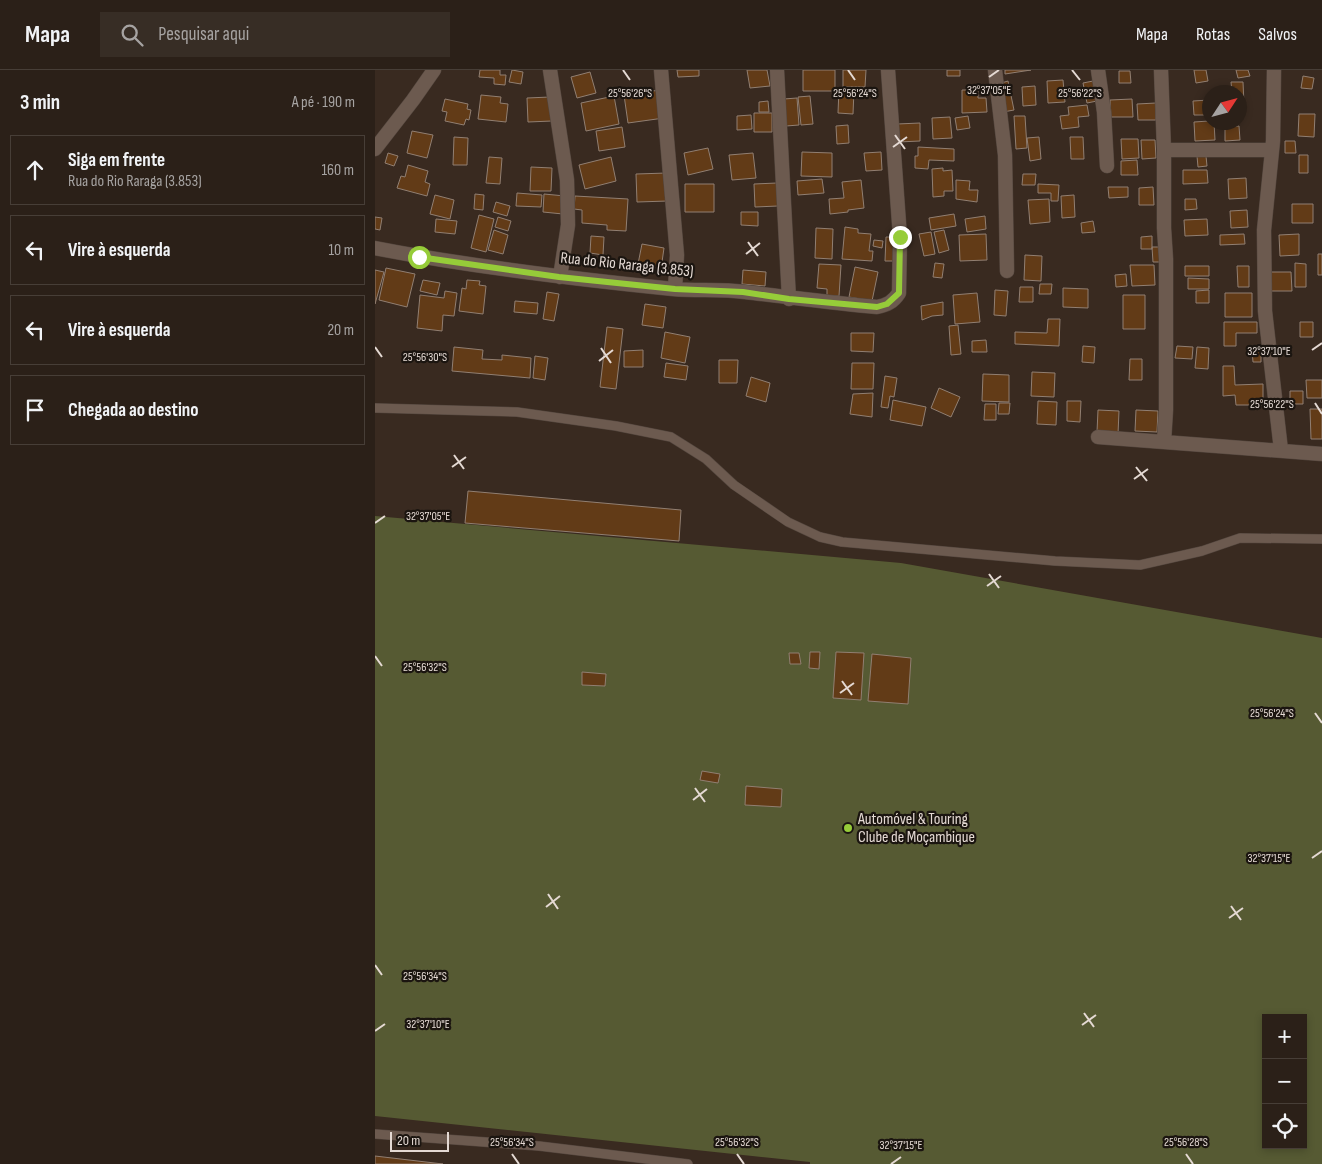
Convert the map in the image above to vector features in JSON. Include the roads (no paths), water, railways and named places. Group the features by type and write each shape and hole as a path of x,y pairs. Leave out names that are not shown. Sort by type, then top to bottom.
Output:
{"street":[{"path":"375,149 434,70"},
{"path":"550,70 567,180 568,225 559,277"},
{"path":"661,70 677,255 675,289"},
{"path":"777,70 789,299"},
{"name":"Rua do Rio Raraga (3.853)","path":"375,248 419,257 559,277 675,289 743,292 789,299 877,307 887,304 899,293 900,237 888,70"},
{"path":"995,70 1005,155 1007,270"},
{"path":"1098,70 1104,112 1107,166"},
{"path":"1161,70 1166,267 1166,410 1164,442"},
{"path":"1274,70 1272,150 1264,230 1265,311 1281,450"},
{"path":"1164,150 1272,150"},
{"path":"1098,437 1322,454"}],"lane":[{"path":"375,408 517,412 616,426 671,437 706,459 734,485 788,522 820,537 842,542 1055,560 1140,565 1201,551 1241,538 1322,538"},
{"path":"375,1134 539,1146 688,1164"}],"place":[{"name":"Automóvel & Touring Clube de Moçambique","path":"848,828"}]}
